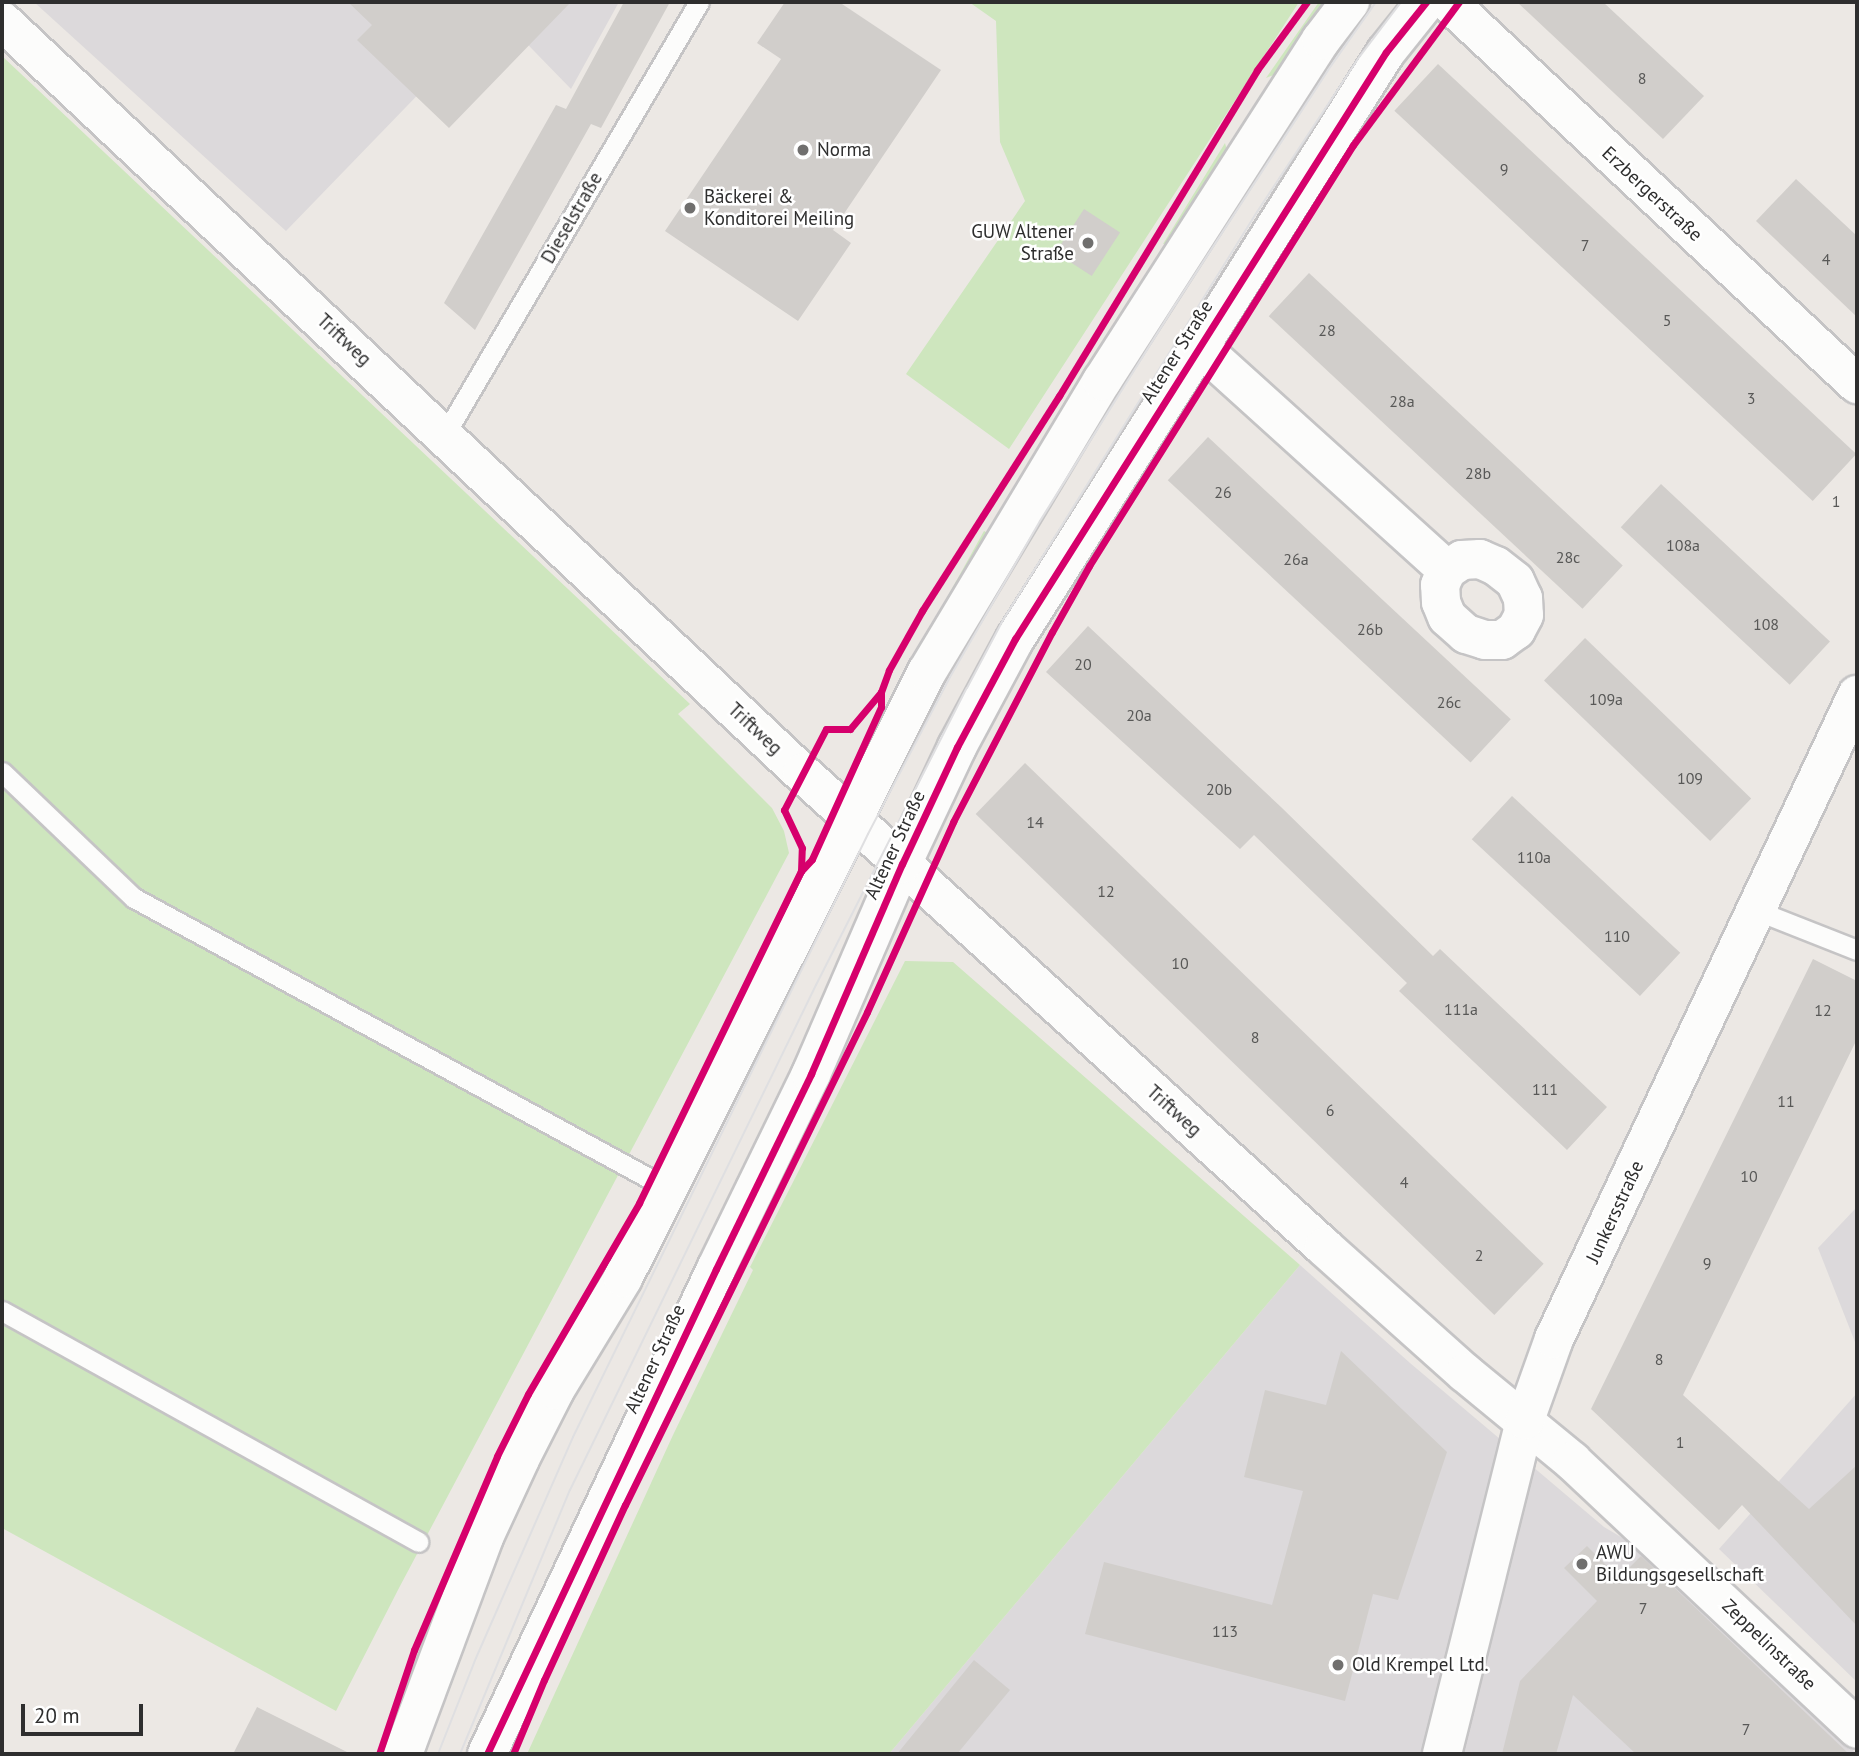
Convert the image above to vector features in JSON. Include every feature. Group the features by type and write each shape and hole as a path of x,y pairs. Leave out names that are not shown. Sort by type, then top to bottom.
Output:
{"street":[{"path":"403,1754 484,1537 520,1459 555,1390 623,1278 851,818 927,672 1030,498 1265,127 1350,2"},
{"name":"Altener Straße","path":"487,1754 811,1074 902,864 957,747 1015,639 1199,346 1386,52 1426,2"},
{"name":"Erzbergerstraße","path":"1448,2 1857,384"},
{"name":"Triftweg","path":"2,21 851,818 1445,1355 1525,1420"},
{"name":"Altener Straße","path":"1199,346 1447,570"},
{"name":"Junkersstraße","path":"1441,1754 1525,1420 1554,1339 1758,911 1857,695"},
{"name":"Zeppelinstraße","path":"1525,1420 1697,1575 1857,1729"}],"lane":[{"name":"Dieselstraße","path":"445,434 699,2"},
{"path":"2,772 134,898 669,1189"},
{"path":"1758,911 1857,950"},
{"path":"2,1311 418,1542"}],"shaded area":[{"path":"34,2 619,2 571,89 497,13 286,231"},
{"path":"1857,1207 1857,1347 1818,1248"},
{"path":"1300,1265 1410,1363 1604,1527 1648,1553 1857,1754 889,1754"},
{"path":"1857,1393 1857,1682 1719,1549"}],"green space":[{"path":"969,2 1299,2 1009,449 906,374 1025,201 1000,142 996,21"},
{"path":"1319,2 1331,2 1276,74 1266,78"},
{"path":"2,56 690,704 678,714 772,808 784,831 789,853 336,1711 2,1528"},
{"path":"1225,143 1230,162 1180,242 1163,244"},
{"path":"984,531 993,536 932,645 923,640"},
{"path":"905,961 953,962 1300,1265 889,1754 527,1754 673,1435 753,1270 750,1267"}],"building":[{"path":"348,2 571,2 449,128 357,40 372,25"},
{"path":"624,2 670,2 601,128 591,124 475,330 444,303 556,105 566,109"},
{"path":"785,2 839,2 941,70 833,230 851,243 798,321 665,231 781,59 757,43"},
{"path":"1517,2 1603,2 1704,96 1663,139"},
{"path":"1438,64 1856,454 1813,501 1394,111"},
{"path":"1796,179 1857,236 1857,317 1756,221"},
{"name":"GUW Altener Straße","path":"1084,209 1120,232 1092,276 1056,253"},
{"path":"1309,273 1623,566 1583,609 1269,316"},
{"path":"1208,437 1511,719 1471,762 1168,480"},
{"path":"1661,484 1830,642 1790,685 1621,527"},
{"path":"1088,626 1281,807 1433,956 1440,949 1607,1107 1567,1150 1399,991 1407,983 1254,835 1240,849 1046,672"},
{"path":"1585,638 1751,798 1710,841 1544,680"},
{"path":"1025,763 1544,1264 1494,1315 976,814"},
{"path":"1512,796 1680,953 1640,996 1472,839"},
{"path":"1813,959 1857,981 1857,1039 1683,1395 1809,1509 1857,1465 1857,1626 1742,1505 1719,1530 1591,1409"},
{"path":"1341,1351 1447,1452 1398,1600 1373,1594 1345,1701 1085,1634 1104,1562 1272,1605 1303,1491 1244,1477 1265,1390 1326,1405"},
{"path":"1587,1546 1619,1578 1641,1556 1849,1754 1636,1754 1573,1695 1556,1754 1502,1754 1520,1681 1597,1601 1564,1568"},
{"path":"974,1660 1010,1690 957,1754 897,1754"},
{"path":"257,1707 351,1754 233,1754"}],"tram line":[{"path":"438,1754 476,1658 573,1437 868,834 950,677 1040,521 1175,305 1328,70 1376,2"},
{"path":"460,1754 570,1490 816,985 1003,620 1257,212 1360,56 1401,2"}],"cycle path":[{"path":"379,1754 414,1650 497,1456 528,1394 639,1203 801,871 812,859 881,707 881,692 889,670 922,611 1059,396 1257,70 1307,2"},
{"path":"487,1754 811,1074 902,864 957,747 1015,639 1386,52 1426,2"},
{"path":"513,1754 625,1505 867,1012 953,822 1052,632 1089,566 1353,145 1459,2"},
{"path":"801,871 802,848 784,810 826,729 850,729 881,692"}],"place":[{"name":"Norma","path":"803,150"},
{"name":"Bäckerei & Konditorei Meiling","path":"690,208"},
{"name":"GUW Altener Straße","path":"1088,243"},
{"name":"AWU Bildungsgesellschaft","path":"1582,1564"},
{"name":"Old Krempel Ltd.","path":"1338,1665"}]}
